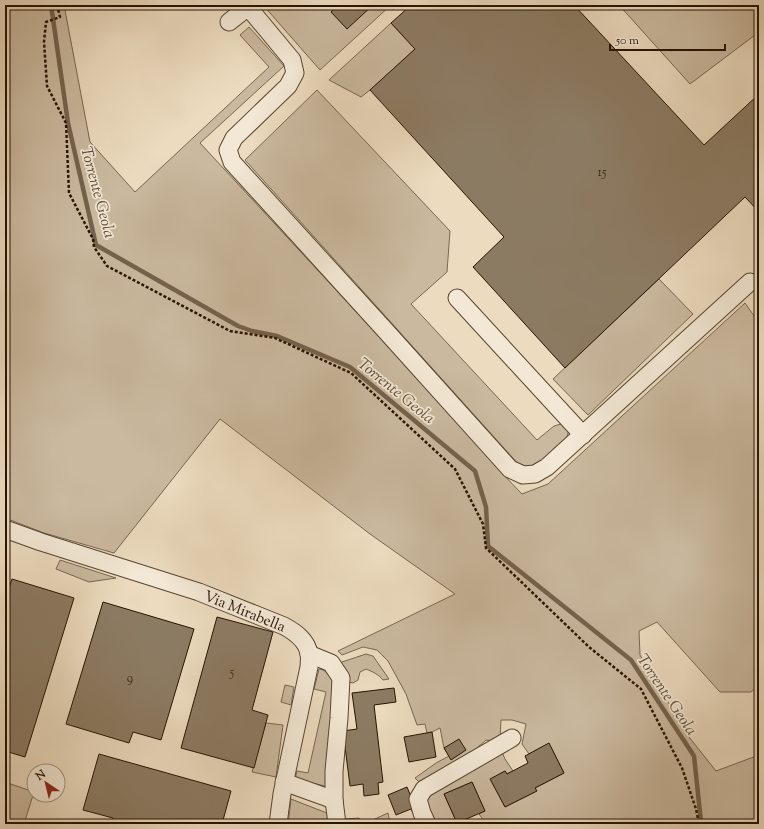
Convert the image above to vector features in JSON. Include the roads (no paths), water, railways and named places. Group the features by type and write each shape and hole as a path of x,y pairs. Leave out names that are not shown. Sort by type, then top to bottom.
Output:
{"street":[{"path":"229,22 247,6 292,60 295,73 288,86 234,138 228,150 232,162 510,469 523,475 535,474 547,468 750,282"},
{"path":"457,298 583,435"},
{"name":"Via Mirabella","path":"5,529 41,542 199,592 284,626 297,633 305,642 309,654"},
{"path":"278,824 284,782 309,667 309,654 331,663 341,678 334,771 334,800 337,824"},
{"path":"427,824 418,799 424,789 512,738"},
{"path":"284,782 334,800"}],"waterway":[{"name":"Torrente Geola","path":"51,5 68,123 96,245 238,326 252,331 277,336 350,367 475,471 486,507 488,546 631,660 694,756 701,822 703,824"}]}
